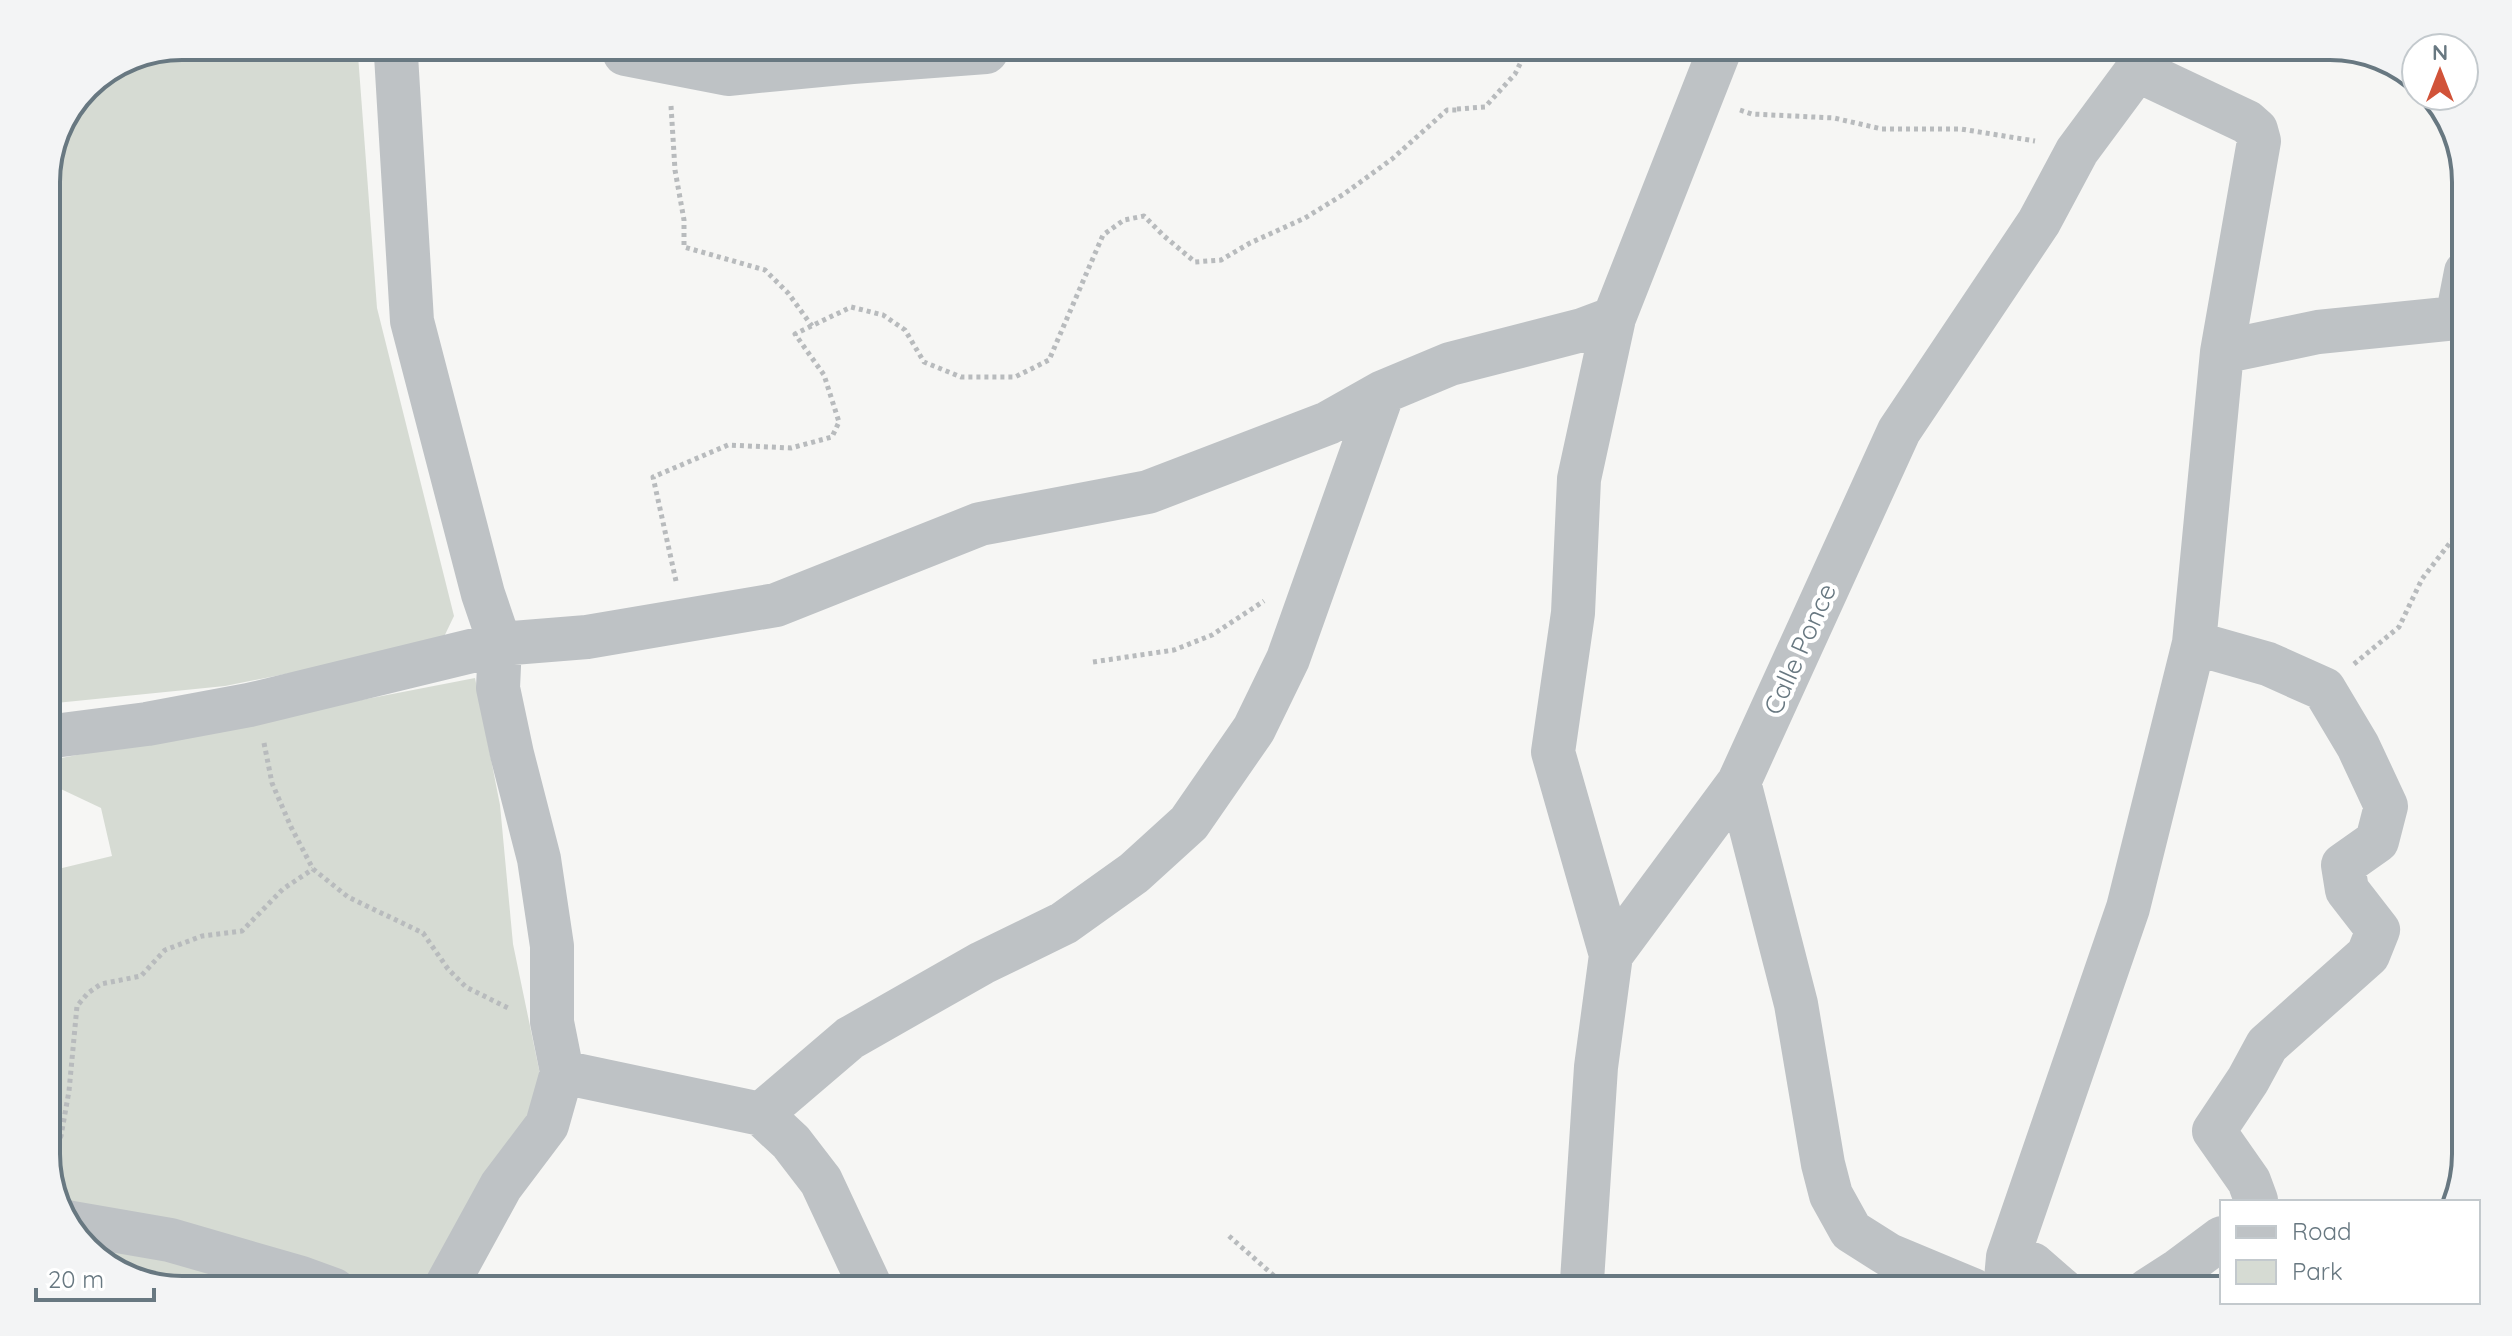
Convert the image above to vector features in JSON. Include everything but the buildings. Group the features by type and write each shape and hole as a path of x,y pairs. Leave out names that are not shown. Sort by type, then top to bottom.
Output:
{"street":[{"path":"396,60 412,321 483,594 500,644 498,688 539,859 552,946 552,1022 562,1072 547,1125 501,1186 452,1276"},
{"path":"655,60 728,74 879,60"},
{"path":"1611,955 1553,752 1573,613 1579,479 1614,318 1716,60"},
{"name":"Calle Ponce","path":"1582,1276 1596,1067 1611,955 1739,782 1899,431 2039,222 2077,151 2141,60"},
{"path":"2006,1274 2128,908 2194,643 2222,352 2259,141 2256,130 2247,122 2145,60"},
{"path":"60,735 147,724 249,705 500,644 587,637 776,605 980,524 1148,492 1328,423 1383,392 1450,364 1582,330 1614,318"},
{"path":"2222,352 2318,332 2452,319"},
{"path":"761,1114 850,1038 982,963 1064,923 1134,873 1189,823 1254,729 1288,659 1383,392"},
{"path":"2194,643 2268,664 2324,689 2358,746 2386,806 2377,841 2343,865 2347,890 2378,930 2368,955 2267,1045 2214,1131 2249,1181 2256,1200"},
{"path":"1739,782 1796,1004 1831,1195 1851,1231 1889,1255 1939,1276"},
{"path":"562,1072 761,1114 791,1142 821,1181 866,1276"},
{"path":"82,1225 170,1240 294,1276"},
{"path":"2170,1276 2220,1239"},
{"path":"2006,1274 2032,1264 2046,1276"}],"path":[{"path":"646,60 673,123 684,247 765,270 788,293 812,326"},
{"path":"686,620 653,477 728,445 791,448 832,437 839,422 824,375 795,334 851,307 883,315 905,330 924,362 961,377 1015,377 1049,360 1103,235 1124,220 1144,216 1195,262 1221,260 1305,218 1344,194 1392,159 1447,110 1485,107 1515,74 1522,60"},
{"path":"1701,98 1752,114 1834,118 1882,129 1961,129 2077,151"},
{"path":"1447,110 1459,110"},
{"path":"2324,689 2399,627 2422,579 2452,540"},
{"path":"1093,662 1174,650 1212,635 1321,563"},
{"path":"249,705 263,739 272,783 313,869 348,897 423,933 448,969 466,987 534,1019 552,1022"},
{"path":"60,1138 69,1091 77,1006 88,993 101,984 141,976 165,950 202,936 242,931 283,889 313,869"},
{"path":"1229,1236 1274,1276"}],"green space":[{"path":"182,60 358,60 377,308 454,616 441,643 225,686 60,703 60,174 64,150 80,114 114,80 135,69 158,62"},
{"path":"475,678 500,805 513,944 542,1084 452,1276 158,1274 114,1256 80,1222 66,1193 60,1162 60,869 112,856 101,808 60,789 60,758"}]}
